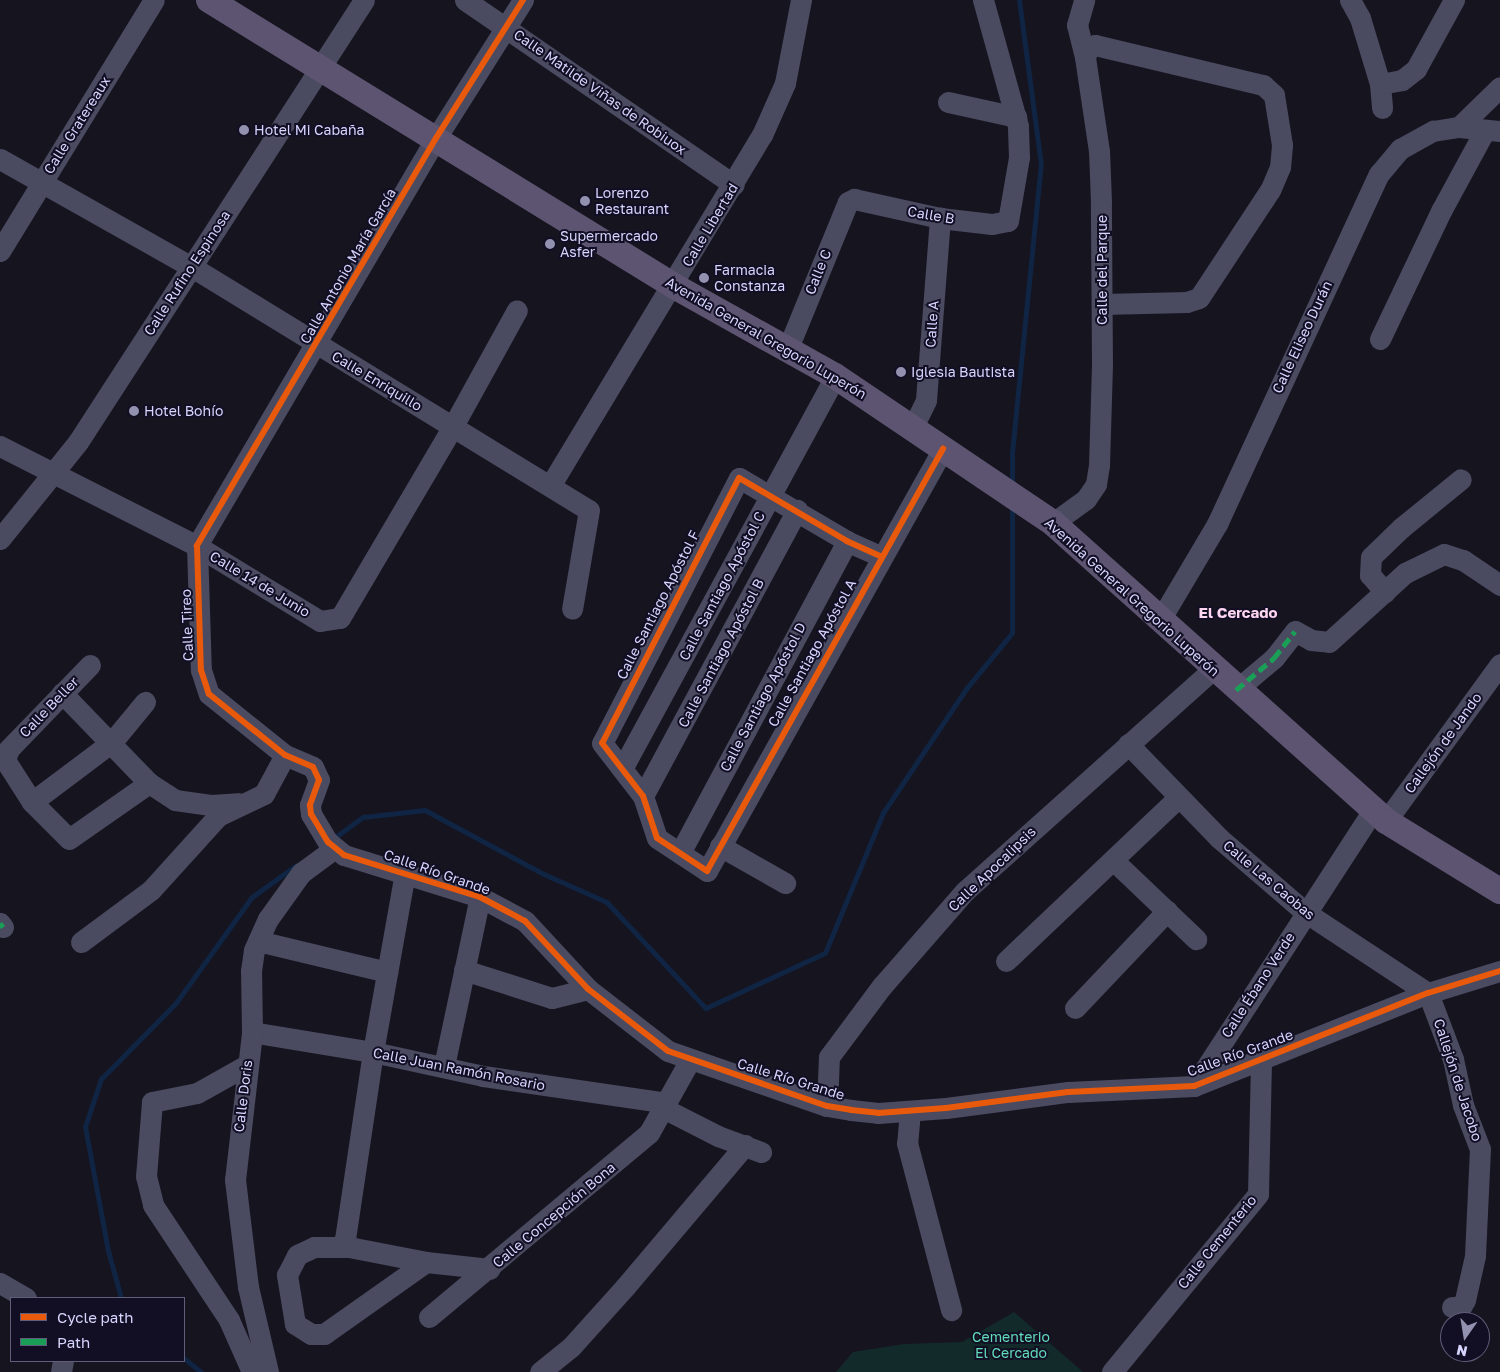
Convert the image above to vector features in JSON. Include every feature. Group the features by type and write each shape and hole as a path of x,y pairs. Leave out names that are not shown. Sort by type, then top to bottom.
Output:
{"main road":[{"name":"Avenida General Gregorio Luperón","path":"209,0 674,286 788,348 835,376 1053,523 1236,690 1379,816 1500,891"}],"street":[{"name":"Calle Gratereaux","path":"0,251 154,0"},
{"name":"Calle Rufino Espinosa","path":"0,539 50,473 78,442 192,267 318,67 364,0"},
{"name":"Calle Matilde Viñas de Robiuox","path":"465,0 734,185"},
{"name":"Calle Antonio María García","path":"197,546 436,138 523,0"},
{"name":"Calle Libertad","path":"550,486 734,185 785,83 801,0"},
{"path":"948,102 1016,117 982,0"},
{"name":"Calle del Parque","path":"1053,523 1086,500 1096,484 1099,466 1102,304 1099,151 1085,57 1077,25 1084,0"},
{"path":"1350,0 1360,18 1380,84 1382,108"},
{"path":"1380,84 1402,80 1416,69 1454,0"},
{"path":"1085,57 1088,49 1095,46 1263,85 1274,96 1282,145 1280,167 1270,190 1199,298 1187,302 1102,304"},
{"path":"1459,127 1500,87"},
{"name":"Calle B","path":"854,200 940,218 992,224 1008,221 1019,157 1016,117"},
{"name":"Calle Eliseo Durán","path":"1160,620 1217,524 1379,174 1400,149 1433,131 1459,127 1492,130"},
{"path":"1380,339 1440,211 1492,130"},
{"name":"Calle Enriquillo","path":"0,159 192,267 316,345 453,426 589,510 572,609"},
{"name":"Calle C","path":"788,348 845,208 854,200"},
{"name":"Calle A","path":"913,427 926,400 940,218"},
{"name":"Calle 14 de Junio","path":"0,446 197,546 320,621 340,618 453,426 517,310"},
{"name":"Calle Santiago Apóstol C","path":"622,769 835,376"},
{"name":"Calle Santiago Apóstol A","path":"680,853 707,871 880,556 943,448"},
{"name":"Calle Santiago Apóstol F","path":"622,769 602,743 739,478 770,495"},
{"path":"1385,592 1370,575 1371,557 1401,528 1461,479"},
{"path":"770,495 847,541 880,556"},
{"name":"Calle Santiago Apóstol B","path":"644,796 797,510"},
{"name":"Calle Santiago Apóstol D","path":"680,853 847,541"},
{"name":"Calle Tireo","path":"197,546 201,670 209,694 285,755"},
{"path":"1236,690 1274,658 1295,631 1311,640 1329,642 1405,573 1444,554 1463,560 1500,586"},
{"name":"Callejón de Jando","path":"1379,816 1500,664"},
{"name":"Calle Beller","path":"90,665 10,749 5,760 32,802 69,839 149,783"},
{"name":"Calle Apocalipsis","path":"827,1106 829,1057 882,986 965,891 1213,669"},
{"path":"62,693 112,742 149,783 175,800 211,805 250,803"},
{"path":"32,802 112,742 145,702"},
{"name":"Calle Las Caobas","path":"1128,744 1178,798 1305,912 1428,993"},
{"path":"81,942 151,890 218,816 250,803 264,794 285,755"},
{"name":"Calle Río Grande","path":"285,755 313,767 317,773 319,780 310,805 311,814 335,848 344,855 405,872 480,897 525,921 588,989 668,1052 827,1106 878,1113 910,1111 1068,1092 1194,1086 1428,993 1500,971"},
{"path":"622,769 644,796 656,838 680,853"},
{"path":"1006,961 1178,798"},
{"name":"Calle Ébano Verde","path":"1194,1086 1305,912 1379,816"},
{"path":"720,846 785,883"},
{"name":"Calle Doris","path":"268,1372 248,1287 235,1180 252,1032 251,971 258,941 268,919 301,873 335,848"},
{"path":"1113,860 1196,939"},
{"path":"348,1247 345,1240 373,1052 405,872"},
{"path":"444,1066 480,897"},
{"path":"1076,1008 1167,911"},
{"path":"258,941 387,972"},
{"path":"464,970 552,998 588,989"},
{"name":"Callejón de Jacobo","path":"1428,993 1453,1059 1463,1104 1480,1149 1475,1256 1465,1300 1461,1307 1452,1306"},
{"name":"Calle Juan Ramón Rosario","path":"252,1032 373,1052 483,1076 665,1105 718,1136 753,1148 571,1347 540,1372"},
{"name":"Calle Concepción Bona","path":"429,1317 490,1269 649,1133 690,1060"},
{"name":"Calle Cementerio","path":"1112,1372 1258,1194 1261,1060"},
{"path":"247,1065 197,1093 152,1102 150,1106 146,1176 153,1204 229,1320 252,1372"},
{"path":"910,1111 907,1143 951,1310"},
{"path":"426,1262 324,1334 311,1334 295,1324 287,1275 297,1255 314,1247 348,1247 426,1262 490,1269"},
{"path":"2,1287 24,1297"}],"green space":[{"name":"Cementerio El Cercado","path":"1014,1312 1083,1372 836,1372 853,1352 904,1344 962,1342"}],"waterway":[{"path":"1012,484 1012,453 1041,165 1019,0"},
{"path":"334,838 363,817 425,810 544,874 607,902 706,1008 825,953 883,813 966,689 1012,633 1012,507"},
{"path":"121,1297 108,1251 85,1127 101,1079 176,1003 252,897 295,866"},
{"path":"185,1359 201,1372"}],"marked path":[{"path":"1236,690 1274,658 1295,631"},
{"path":"0,923 3,927"}],"cycle path":[{"path":"523,0 436,138 197,546 201,670 209,694 285,755 313,767 319,780 310,805 311,814 328,842 344,855 480,897 525,921 588,989 668,1051 827,1106 878,1113 946,1108 1068,1092 1194,1086 1428,993 1500,971"},
{"path":"880,556 847,541 739,478 602,743 643,796 657,838 707,871 943,448"}],"place":[{"name":"Hotel Mi Cabaña","path":"244,130"},
{"name":"Lorenzo Restaurant","path":"585,201"},
{"name":"Supermercado Asfer","path":"550,244"},
{"name":"Farmacia Constanza","path":"704,278"},
{"name":"Iglesia Bautista","path":"901,372"},
{"name":"Hotel Bohío","path":"134,411"}],"district":[{"name":"El Cercado","path":"1238,613"}]}
